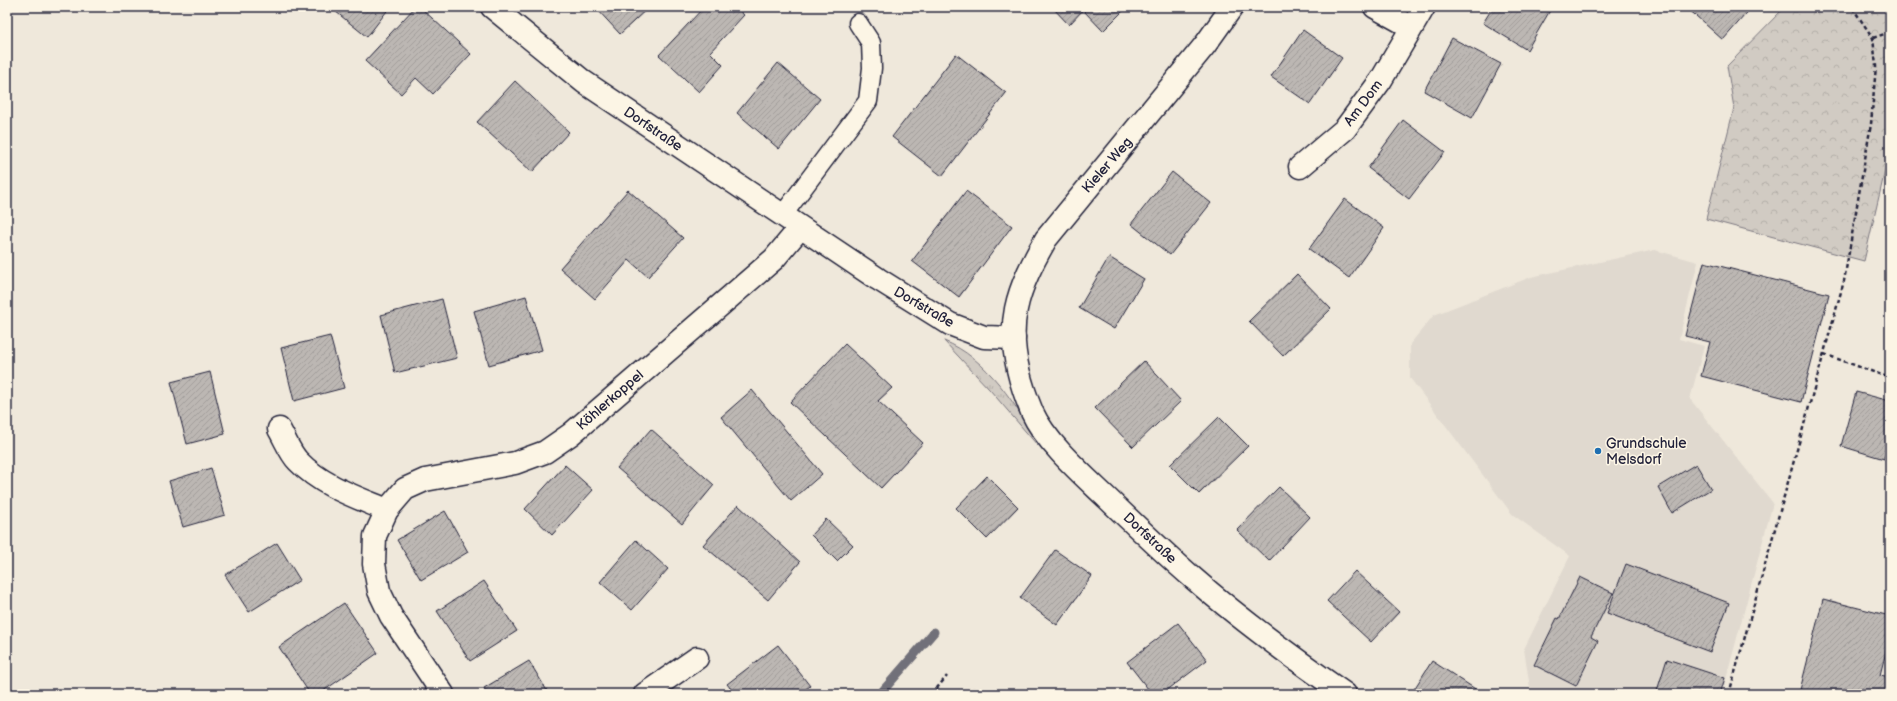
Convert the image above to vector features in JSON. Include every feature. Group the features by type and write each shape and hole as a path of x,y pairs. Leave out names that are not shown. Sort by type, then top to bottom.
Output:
{"street":[{"name":"Dorfstraße","path":"492,7 584,82 878,279 950,324 984,337 1014,338 1021,379 1033,414 1064,456 1193,578 1306,667 1345,694"},
{"name":"Kieler Weg","path":"1014,338 1016,308 1018,301 1032,263 1046,239 1205,45 1232,7"},
{"path":"1375,7 1411,27"},
{"name":"Am Dom","path":"1300,167 1345,129 1381,80 1424,7"},
{"name":"Köhlerkoppel","path":"443,694 391,616 379,591 374,564 375,536 387,510 405,489 425,480 515,463 545,452 571,434 774,259 800,228"},
{"path":"279,429 297,460 317,477 335,488 387,510"},
{"path":"645,694 697,658"}],"lane":[{"path":"782,216 868,101 872,68 871,43 858,23"}],"path":[{"path":"1729,694 1844,281 1871,124 1876,66 1873,38 1852,7"},
{"path":"1873,38 1890,32"},
{"path":"1824,354 1890,378"},
{"path":"932,694 947,676"}],"shaded area":[{"name":"Grundschule Melsdorf","path":"1655,250 1698,262 1679,339 1704,346 1690,399 1773,503 1722,694 1531,694 1524,649 1570,556 1512,514 1410,378 1410,344 1434,315 1531,277"}],"green space":[{"path":"1785,7 1890,7 1890,149 1864,261 1706,219 1734,108 1727,66"},
{"path":"944,341 974,359 1000,385 1021,415 1038,446 990,390"}],"building":[{"path":"330,7 390,7 367,37"},
{"path":"415,7 420,7 471,54 433,94 416,78 401,94 365,61"},
{"path":"595,7 649,7 620,34"},
{"path":"704,7 735,7 744,15 710,52 723,65 699,92 659,55"},
{"path":"1052,7 1127,7 1103,31 1083,10 1069,25"},
{"path":"1493,7 1552,7 1527,50 1483,23"},
{"path":"1686,7 1752,7 1723,40"},
{"path":"1303,30 1342,58 1310,104 1271,77"},
{"path":"1452,38 1501,64 1472,118 1424,91"},
{"path":"956,54 1006,93 942,176 892,137"},
{"path":"778,63 820,99 779,149 737,113"},
{"path":"515,81 569,132 532,172 477,122"},
{"path":"1403,120 1445,152 1409,199 1368,168"},
{"path":"1172,172 1211,203 1170,255 1131,224"},
{"path":"628,190 683,238 648,277 629,260 595,299 560,268"},
{"path":"966,191 1012,226 959,297 912,261"},
{"path":"1345,199 1384,228 1349,278 1309,249"},
{"path":"1109,257 1144,279 1114,329 1079,308"},
{"path":"1704,262 1829,294 1801,402 1701,376 1710,342 1685,336"},
{"path":"1297,274 1331,309 1283,356 1249,321"},
{"path":"526,296 542,350 489,365 474,311"},
{"path":"442,299 457,358 395,373 381,315"},
{"path":"330,336 344,388 294,401 281,348"},
{"path":"845,344 892,388 878,401 923,443 881,488 790,402"},
{"path":"1144,361 1181,401 1133,447 1095,408"},
{"path":"210,372 225,434 187,444 171,382"},
{"path":"752,390 822,474 791,501 721,417"},
{"path":"1856,392 1890,401 1890,439 1884,459 1841,446"},
{"path":"1219,417 1248,446 1199,494 1170,465"},
{"path":"651,429 714,485 682,524 617,468"},
{"path":"1696,464 1711,489 1672,513 1658,487"},
{"path":"565,465 593,490 552,535 525,509"},
{"path":"211,468 225,515 183,527 169,481"},
{"path":"987,476 1018,507 987,539 956,508"},
{"path":"1279,487 1310,517 1269,561 1237,530"},
{"path":"738,505 800,562 768,600 703,545"},
{"path":"445,511 468,552 421,580 397,540"},
{"path":"826,519 853,545 837,561 811,535"},
{"path":"636,540 668,569 632,610 600,582"},
{"path":"277,543 300,580 249,612 225,575"},
{"path":"1055,550 1092,576 1057,625 1020,598"},
{"path":"1626,564 1729,603 1710,652 1607,613"},
{"path":"1355,571 1399,612 1371,642 1327,601"},
{"path":"1580,577 1613,593 1591,637 1598,641 1576,686 1534,665 1557,618 1559,619"},
{"path":"484,581 517,631 470,661 437,611"},
{"path":"1823,599 1890,616 1890,636 1880,675 1890,677 1890,694 1799,694"},
{"path":"344,603 378,653 319,694 310,694 279,647"},
{"path":"1178,623 1207,660 1162,694 1152,694 1127,662"},
{"path":"778,645 810,686 800,694 735,694 727,684"},
{"path":"1667,659 1725,678 1720,694 1656,694"},
{"path":"529,661 549,694 488,694 484,688"},
{"path":"1432,661 1483,694 1411,694"},
{"path":"974,688 978,694 965,694"}],"waterway":[{"path":"880,694 934,632"}],"place":[{"name":"Grundschule Melsdorf","path":"1598,451"}]}
